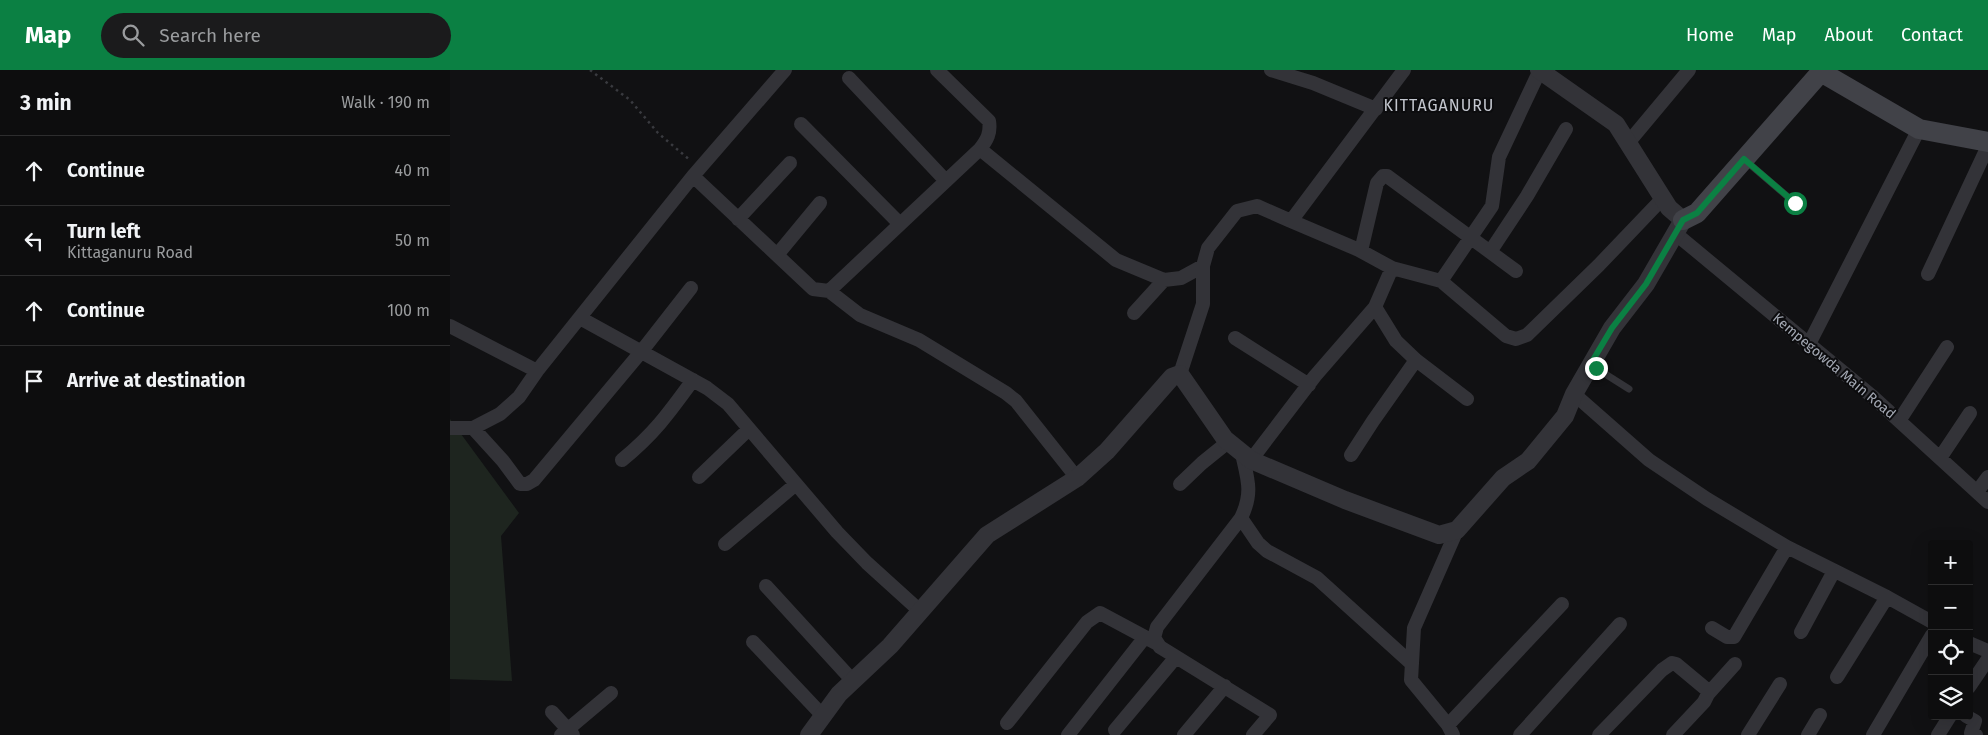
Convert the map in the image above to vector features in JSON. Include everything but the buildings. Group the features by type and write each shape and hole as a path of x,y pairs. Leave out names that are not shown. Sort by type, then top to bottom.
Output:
{"main road":[{"path":"1680,227 1697,213 1820,71 1919,129 1988,142"}],"street":[{"path":"450,428 473,428 500,414 519,397 537,371 696,172 785,70"},
{"path":"829,291 980,150 988,138 991,130 989,121 937,70"},
{"path":"1271,70 1314,83 1376,109"},
{"path":"1291,221 1404,70"},
{"path":"1441,281 1492,206 1500,157 1540,70 1616,124 1680,227 1646,284 1612,328 1574,394 1565,416 1550,437 1528,461 1503,478 1457,530 1414,628 1411,680 1450,732 1562,604"},
{"path":"1628,143 1689,70"},
{"path":"849,78 946,181"},
{"path":"801,124 900,224"},
{"path":"1490,252 1527,196 1566,129"},
{"path":"1809,344 1919,129"},
{"path":"1928,274 1988,146"},
{"path":"980,150 1116,260 1164,280 1181,278 1203,266"},
{"path":"738,219 790,163"},
{"path":"696,172 738,219 814,289 829,291 860,315 919,340 1016,401 1077,478"},
{"path":"1361,251 1378,183 1383,176 1390,178 1516,271"},
{"path":"1180,374 1203,304 1203,266 1208,248 1237,212 1256,206 1361,251 1392,268 1441,281 1506,336 1516,339 1527,335 1599,265 1663,198"},
{"path":"777,255 820,203"},
{"name":"Kempegowda Main Road","path":"1680,227 1809,344 1873,397 1988,502"},
{"path":"1068,735 1151,640 1157,627 1241,518 1248,504 1249,486 1246,457 1375,307 1392,268"},
{"path":"1134,313 1164,280"},
{"path":"473,428 504,462 520,484 527,484 534,480 641,352 691,288"},
{"path":"1375,307 1396,341 1416,360 1467,399"},
{"path":"580,318 707,388 728,404 836,532 920,611"},
{"path":"450,326 537,371"},
{"path":"1235,338 1309,385"},
{"path":"1899,421 1947,348"},
{"path":"1351,455 1416,360"},
{"path":"1180,374 1228,442 1246,457 1345,500 1439,535 1457,530"},
{"path":"809,735 839,694 890,646 987,535 1077,478 1107,451 1172,377 1180,374"},
{"path":"622,460 662,424 693,380"},
{"path":"1574,394 1649,460 1707,499 1787,547 1928,620"},
{"path":"1940,458 1970,413"},
{"path":"699,477 749,429"},
{"path":"1180,484 1202,462 1228,442"},
{"path":"1977,492 1988,477"},
{"path":"725,544 796,484"},
{"path":"1241,518 1258,544 1317,578 1412,664"},
{"path":"1712,628 1727,637 1734,637 1787,547"},
{"path":"1801,632 1834,571"},
{"path":"766,586 853,681"},
{"path":"1837,677 1887,597"},
{"path":"1007,723 1087,622 1100,612 1151,640 1270,715 1253,735"},
{"path":"1520,735 1620,624"},
{"path":"753,642 823,716"},
{"path":"1873,735 1928,642"},
{"path":"1973,645 1988,651"},
{"path":"1115,730 1176,657"},
{"path":"1973,681 1988,659"},
{"path":"1599,735 1668,664 1676,664 1706,689 1708,694"},
{"path":"1673,735 1704,702 1708,694 1735,664"},
{"path":"1748,735 1780,684"},
{"path":"1184,735 1225,686"},
{"path":"552,712 567,733 612,693"},
{"path":"1808,735 1820,715"},
{"path":"1938,735 1947,720"},
{"path":"1973,720 1975,721 1971,733 1976,735"}],"lane":[{"path":"1744,159 1795,203"},
{"path":"1590,365 1629,389"}],"path":[{"path":"590,70 630,100 658,133 696,172"}],"shaded area":[{"path":"450,419 519,513 501,536 512,681 450,679"}],"district":[{"name":"KITTAGANURU","path":"1439,105"}],"route":[{"path":"1596,368 1590,365 1612,328 1646,284 1683,220 1697,213 1744,159 1795,203"}]}
